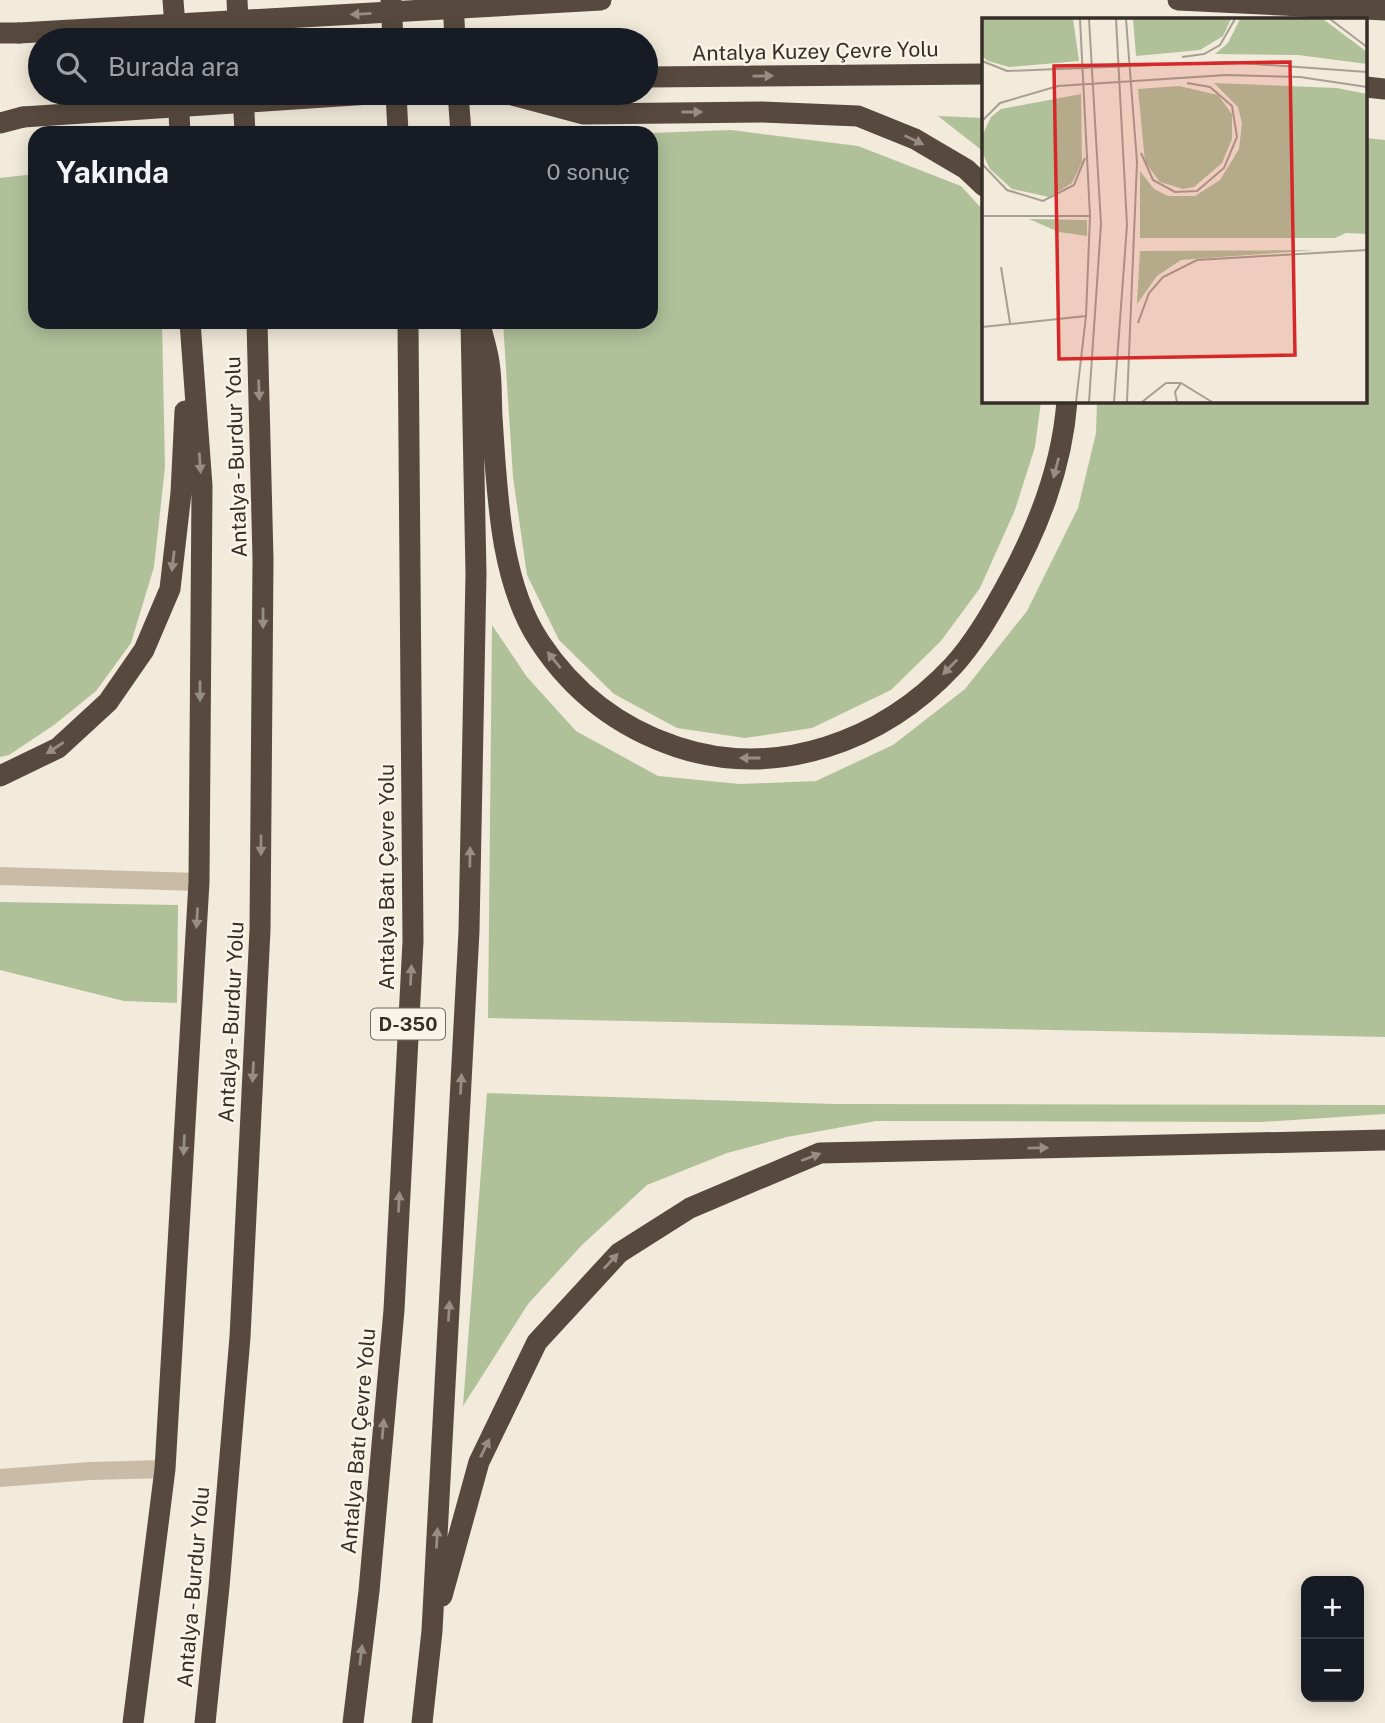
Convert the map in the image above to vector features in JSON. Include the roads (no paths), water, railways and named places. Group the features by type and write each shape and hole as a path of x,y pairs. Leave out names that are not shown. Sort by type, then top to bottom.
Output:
{"highway":[{"path":"173,0 175,28"},
{"path":"237,0 238,28"},
{"path":"391,0 392,28"},
{"path":"460,4 493,0"},
{"path":"87,28 460,4 601,0"},
{"path":"1178,0 1385,10"},
{"path":"457,28 460,4"},
{"path":"9,33 28,32"},
{"name":"Antalya Kuzey Çevre Yolu","path":"658,77 982,74"},
{"path":"179,105 180,126"},
{"path":"0,123 23,117 204,105"},
{"path":"244,105 245,126"},
{"path":"397,105 398,126"},
{"path":"459,105 460,126"},
{"path":"551,105 584,114 762,112 858,116 915,139 966,169 982,184"},
{"path":"0,776 58,748 108,702 144,650 165,601 170,589 181,493 190,329"},
{"path":"133,1723 165,1469 199,882 202,486 191,329"},
{"name":"Antalya - Burdur Yolu","path":"205,1723 240,1337 260,930 263,559 257,329"},
{"name":"Antalya Batı Çevre Yolu","path":"353,1723 369,1591 394,1310 412,941 408,329"},
{"path":"422,1723 432,1631 469,931 476,574 471,329"},
{"path":"481,329 489,362 495,464 508,565 520,606 540,642 572,683 615,719 652,739 699,754 742,759 789,757 829,748 873,727 914,700 953,666 988,619 1028,547 1050,491 1065,434 1067,402"},
{"path":"432,1631 479,1462 537,1342 619,1253 690,1208 820,1153 1385,1140"}],"street":[{"path":"0,876 199,882"},
{"path":"0,1478 165,1469"}]}
